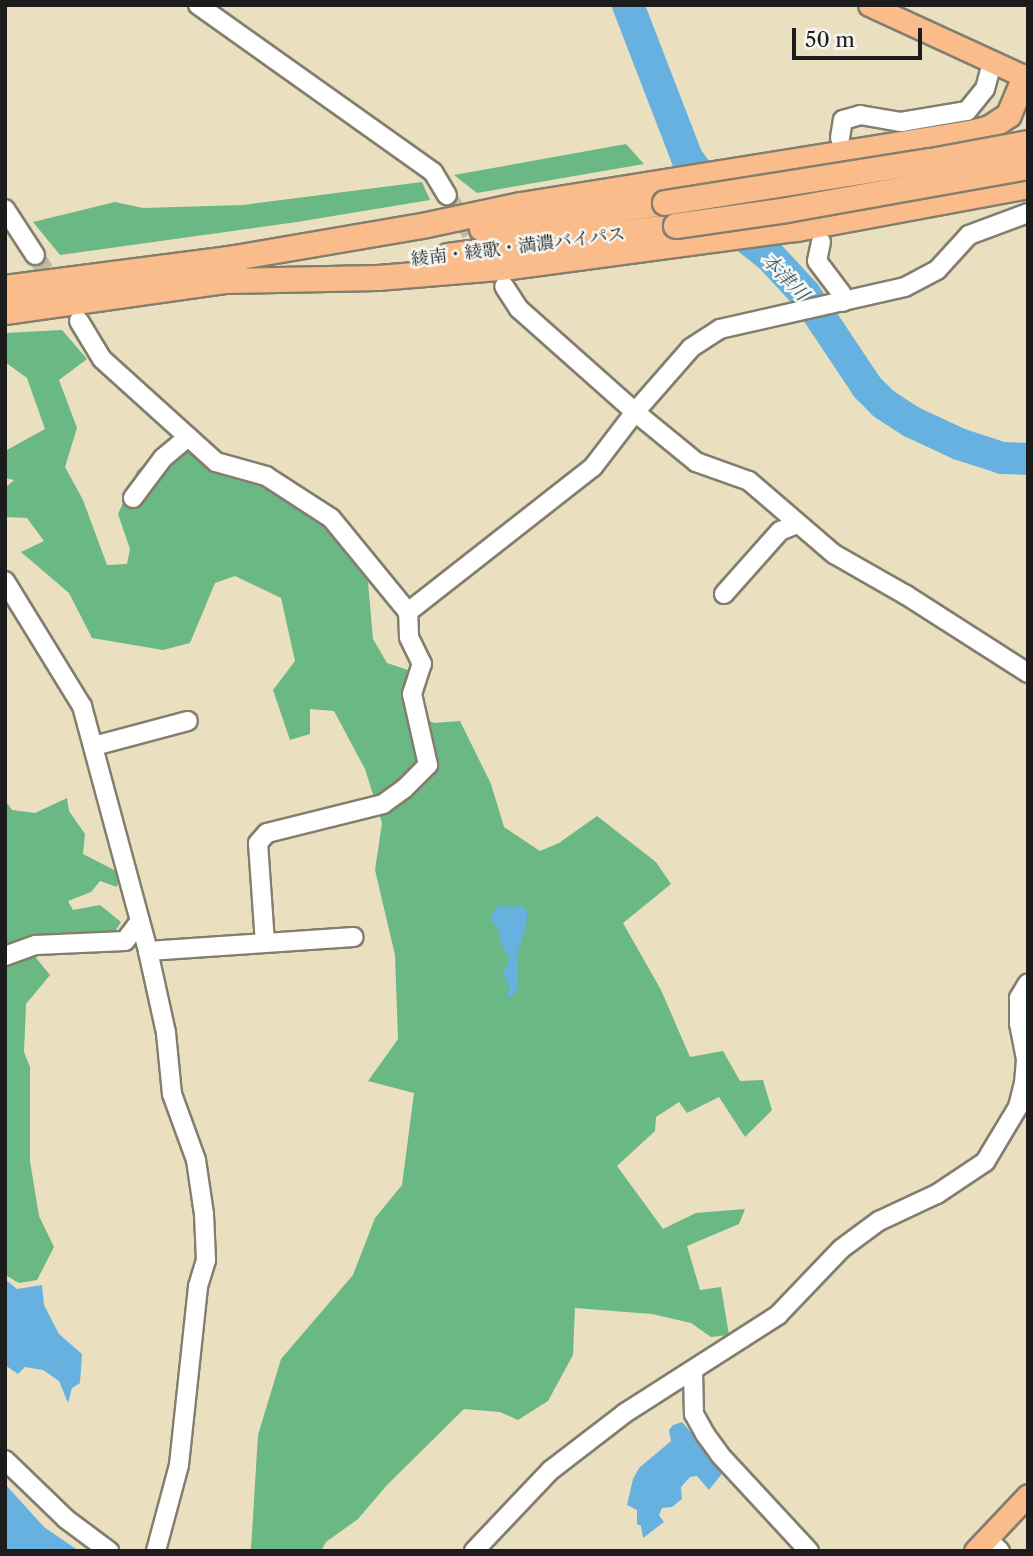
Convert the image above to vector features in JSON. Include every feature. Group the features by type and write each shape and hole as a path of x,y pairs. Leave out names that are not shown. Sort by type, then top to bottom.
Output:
{"highway":[{"path":"971,133 990,128 1009,115 1027,75"},
{"path":"660,193 764,167 1028,124"},
{"name":"綾南・綾歌・満濃バイパス","path":"5,312 660,193 931,161 1028,142"},
{"name":"綾南・綾歌・満濃バイパス","path":"5,288 681,236 801,208 1028,167"},
{"path":"681,236 797,229 1028,186"}],"main road":[{"path":"869,5 992,62 1027,75"},
{"path":"988,1547 1028,1495"}],"street":[{"path":"198,5 433,172 447,195"},
{"path":"840,138 843,120 860,115 901,122 967,111 985,89 992,62"},
{"path":"5,209 35,255"},
{"path":"408,612 593,467 635,412 691,348 720,329 905,287 937,270 969,235 1028,213"},
{"path":"821,242 817,261 841,293 838,303"},
{"path":"504,286 519,309 696,462 749,481 796,525 834,554 906,595 1028,673"},
{"path":"79,321 102,359 216,461 266,476 331,518 408,612 409,637 422,664 412,694 428,765 404,789 383,804 267,832 258,843 265,943"},
{"path":"133,498 163,458 188,437"},
{"path":"724,594 780,531 796,525"},
{"path":"5,581 82,706 148,951 166,1033 172,1094 196,1160 204,1214 206,1260 198,1287 179,1465 156,1551"},
{"path":"94,746 188,721"},
{"path":"5,956 36,945 125,941 140,921"},
{"path":"148,951 354,937"},
{"path":"474,1551 551,1470 625,1413 778,1315 833,1256 879,1221 937,1194 985,1162 1018,1107 1024,1083 1026,1059 1019,1024 1019,998 1028,983"},
{"path":"693,1371 694,1414 705,1434 720,1455 809,1551"},
{"path":"5,1460 66,1519 109,1551"}],"green space":[{"path":"626,144 644,164 477,193 454,175"},
{"path":"422,182 430,200 297,222 60,255 33,222 115,202 143,208 243,205"},
{"path":"62,330 87,359 59,380 77,428 65,467 83,500 107,565 127,564 130,549 118,514 137,471 172,440 208,468 261,484 324,522 368,582 373,639 387,663 408,670 408,711 434,723 460,721 491,784 504,827 540,851 559,843 597,816 656,862 671,884 623,923 661,990 690,1057 723,1051 740,1081 763,1080 772,1110 745,1137 719,1097 687,1113 679,1102 656,1117 655,1131 617,1166 663,1229 696,1213 745,1209 739,1224 687,1246 700,1290 721,1287 729,1335 711,1337 691,1323 652,1314 575,1308 573,1355 548,1401 518,1420 500,1412 464,1409 387,1485 358,1519 326,1542 321,1551 251,1549 258,1435 281,1359 353,1275 375,1218 402,1185 414,1093 368,1081 398,1039 395,955 375,870 382,823 365,769 334,711 310,709 310,734 290,740 273,690 295,661 281,598 235,576 215,583 190,643 163,650 92,638 69,593 21,552 44,541 27,518 5,517 5,488 14,480 5,478 5,451 45,429 27,378 5,362 5,333"},
{"path":"67,798 69,811 85,834 83,854 120,873 117,887 100,881 91,892 68,901 73,910 100,905 121,922 111,938 33,939 5,946 5,800 12,810 35,813"},
{"path":"32,953 50,975 26,1004 24,1052 30,1067 30,1161 39,1216 54,1247 37,1280 19,1283 5,1275 5,969 8,962"}],"water":[{"path":"525,907 527,914 526,927 517,953 518,987 513,996 506,998 510,989 503,972 509,961 508,954 504,952 497,925 490,922 495,908"},
{"path":"5,1279 17,1289 42,1285 44,1305 59,1334 82,1354 80,1383 72,1388 68,1403 59,1381 43,1370 25,1367 18,1374 5,1365"},
{"path":"682,1422 724,1471 709,1490 697,1476 690,1477 681,1487 682,1499 672,1507 662,1508 659,1515 664,1522 643,1538 641,1526 637,1524 637,1510 627,1505 633,1479 639,1468 671,1441 669,1430 673,1425"},
{"path":"5,1484 44,1527 79,1551 5,1551"}],"waterway":[{"name":"本津川","path":"628,5 687,158 743,235 769,255 805,294 867,387 884,404 912,422 959,444 1002,458 1028,459"}],"tunnel":[{"path":"447,195 487,259"},
{"path":"35,255 58,290"}]}
